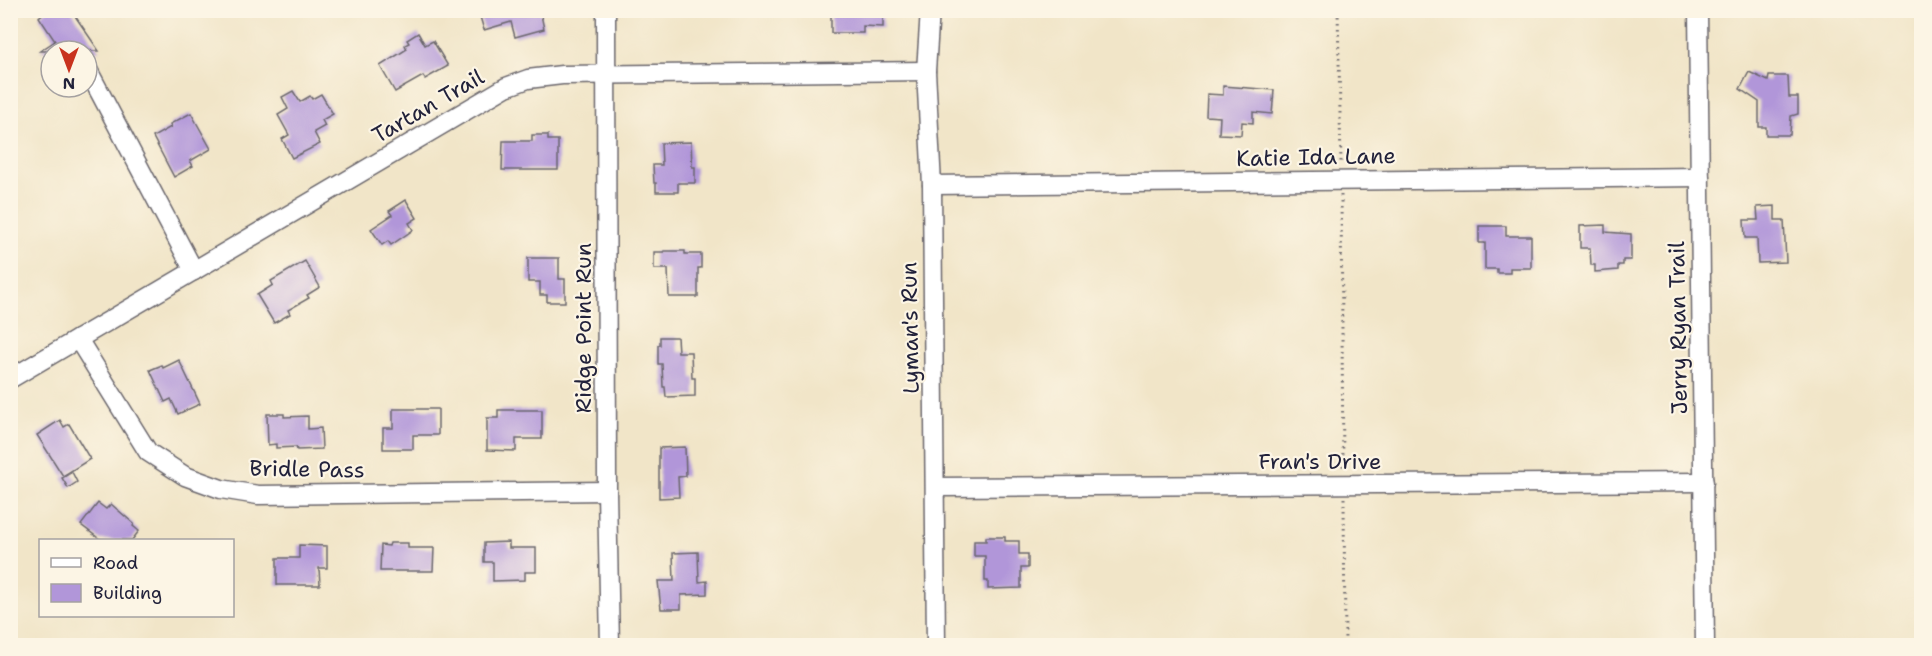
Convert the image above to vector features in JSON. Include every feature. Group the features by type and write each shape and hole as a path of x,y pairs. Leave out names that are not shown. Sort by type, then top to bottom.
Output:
{"street":[{"name":"Ridge Point Run","path":"606,10 607,492 610,645"},
{"name":"Lyman's Run","path":"930,10 926,71 932,185 936,645"},
{"name":"Jerry Ryan Trail","path":"1698,10 1705,645"},
{"name":"Tartan Trail","path":"10,379 506,87 528,79 562,75 926,71"},
{"path":"99,91 194,271"},
{"name":"Katie Ida Lane","path":"932,185 1700,177"},
{"name":"Bridle Pass","path":"78,339 148,452 185,476 221,489 258,495 607,492"},
{"name":"Fran's Drive","path":"936,488 1704,482"}],"path":[{"path":"1338,10 1345,645"}],"building":[{"path":"47,10 71,10 91,39 54,39 39,17"},
{"path":"478,10 540,10 544,29 515,37 511,22 484,30"},
{"path":"831,10 883,10 883,27 863,26 863,33 831,33"},
{"path":"418,33 425,45 433,41 448,66 425,79 423,76 395,92 380,66 407,49 405,45 409,43 407,40"},
{"path":"1749,72 1768,81 1769,76 1788,76 1789,97 1798,97 1798,114 1791,116 1790,135 1766,135 1766,127 1759,127 1759,102 1740,89"},
{"path":"1223,86 1274,90 1272,114 1253,112 1253,123 1242,122 1241,135 1219,134 1220,117 1206,116 1207,94 1223,95"},
{"path":"293,91 300,102 310,96 312,99 321,94 333,114 322,120 325,126 314,132 320,144 292,158 282,139 289,135 278,115 288,109 282,97"},
{"path":"191,113 211,149 190,161 193,166 174,177 153,137 171,127 170,124"},
{"path":"532,135 548,135 548,140 558,140 558,170 502,170 503,141 532,141"},
{"path":"691,142 695,183 678,183 678,192 656,192 653,165 662,165 661,143"},
{"path":"406,200 417,218 409,223 413,230 391,245 388,241 382,245 371,229 392,215 389,211"},
{"path":"1775,206 1775,220 1784,220 1786,262 1758,263 1757,238 1745,238 1744,220 1758,220 1757,207"},
{"path":"1605,225 1605,232 1631,234 1631,260 1623,260 1623,265 1618,265 1618,270 1595,272 1595,265 1591,265 1590,248 1580,248 1580,226"},
{"path":"1479,226 1506,226 1506,236 1531,236 1531,268 1510,268 1510,273 1497,273 1497,269 1485,269 1485,243 1479,243"},
{"path":"654,252 701,254 701,268 698,268 698,297 669,297 668,269 654,269"},
{"path":"528,258 559,258 559,279 565,279 565,302 547,302 547,295 540,295 540,282 528,282"},
{"path":"305,261 320,287 307,295 309,298 288,310 290,314 274,323 257,295 273,285 271,281"},
{"path":"660,337 677,337 678,352 691,352 695,396 666,397 662,364 658,364"},
{"path":"179,360 200,404 178,414 171,399 165,402 150,370 162,365 163,368"},
{"path":"393,409 438,409 438,435 413,435 413,449 383,449 383,428 393,428"},
{"path":"498,410 542,410 542,439 516,439 516,451 487,450 487,418 498,418"},
{"path":"267,414 284,414 284,417 308,416 308,429 321,428 322,449 297,450 296,447 276,448 276,444 268,445"},
{"path":"60,420 64,427 69,424 90,459 63,476 37,435"},
{"path":"685,447 686,476 678,477 679,497 659,498 659,448"},
{"path":"72,472 77,482 68,488 62,478"},
{"path":"98,503 106,509 111,504 139,531 133,539 100,539 81,525"},
{"path":"986,537 1005,537 1005,541 1019,541 1019,554 1028,554 1028,568 1021,568 1021,588 988,589 988,581 985,581 985,556 974,556 974,541 986,541"},
{"path":"509,542 509,548 536,548 536,572 525,572 525,580 493,581 493,562 484,562 484,543"},
{"path":"390,543 408,543 408,548 434,548 433,571 380,571 381,545 389,546"},
{"path":"299,545 327,546 327,568 319,568 320,585 277,585 277,558 299,558"},
{"path":"698,552 699,582 707,581 707,594 681,595 681,609 661,609 658,581 674,581 673,553"}]}
